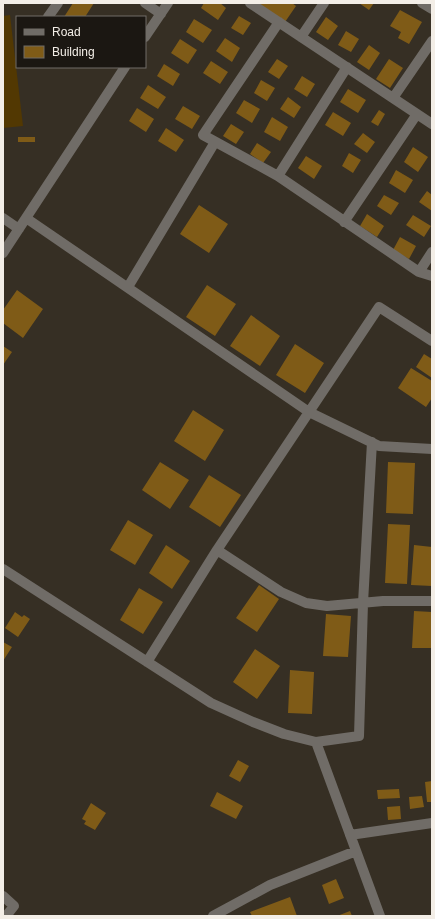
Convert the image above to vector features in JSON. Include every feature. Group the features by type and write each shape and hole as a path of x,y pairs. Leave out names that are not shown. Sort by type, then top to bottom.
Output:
{"street":[{"path":"49,16 58,3"},
{"path":"145,3 161,14"},
{"path":"146,36 168,3"},
{"path":"250,3 432,124"},
{"path":"302,37 324,3"},
{"path":"422,3 432,9"},
{"path":"279,22 204,135 278,176 419,272 432,276"},
{"path":"393,98 432,41"},
{"path":"278,176 347,67"},
{"path":"3,253 124,68"},
{"path":"344,222 417,114"},
{"path":"128,287 216,142"},
{"path":"3,218 19,229"},
{"path":"26,218 309,412 379,446 432,449"},
{"path":"419,272 432,252"},
{"path":"147,662 217,550 379,307 432,341"},
{"path":"3,569 211,703 252,722 284,734 316,742 359,736 363,603 372,442"},
{"path":"217,550 282,592 306,603 327,606 383,602 432,601"},
{"path":"316,742 380,916"},
{"path":"350,835 432,823"},
{"path":"213,916 270,885 356,851"},
{"path":"3,896 14,906 6,916"}],"shaded area":[{"path":"10,15 23,126 3,128 3,16"}],"building":[{"path":"73,3 94,3 86,16 65,16"},
{"path":"204,3 220,3 226,8 218,20 201,8"},
{"path":"258,3 292,3 296,6 285,22"},
{"path":"359,3 374,3 369,10"},
{"path":"400,10 422,22 409,44 398,38 401,32 390,26"},
{"path":"239,16 251,23 243,35 231,28"},
{"path":"326,17 338,26 328,40 316,32"},
{"path":"194,19 212,30 203,43 186,32"},
{"path":"346,31 359,39 351,52 338,45"},
{"path":"225,38 240,48 232,62 216,51"},
{"path":"180,39 197,50 188,64 171,53"},
{"path":"369,45 380,53 369,70 357,62"},
{"path":"277,59 288,66 279,79 268,72"},
{"path":"389,59 403,68 390,88 376,79"},
{"path":"211,61 228,72 220,84 203,73"},
{"path":"164,64 180,74 173,86 157,76"},
{"path":"302,76 315,84 307,97 294,89"},
{"path":"261,80 275,88 267,101 254,93"},
{"path":"148,85 166,97 158,109 140,98"},
{"path":"348,89 366,100 358,113 340,102"},
{"path":"288,97 301,107 294,118 280,109"},
{"path":"244,100 260,109 252,123 236,113"},
{"path":"183,106 200,116 192,129 175,119"},
{"path":"137,108 154,119 146,132 129,121"},
{"path":"379,110 385,114 378,126 371,122"},
{"path":"333,112 351,123 343,136 325,125"},
{"path":"272,117 288,127 280,141 264,132"},
{"path":"231,124 244,132 236,144 223,136"},
{"path":"166,128 184,140 176,152 158,141"},
{"path":"363,133 375,142 367,153 354,144"},
{"path":"18,137 35,137 35,142 18,142"},
{"path":"257,143 271,152 263,163 250,154"},
{"path":"413,147 428,157 418,172 404,162"},
{"path":"349,153 361,160 353,173 342,166"},
{"path":"306,156 322,166 314,179 298,168"},
{"path":"396,170 413,180 405,193 389,183"},
{"path":"427,191 432,195 432,211 419,202"},
{"path":"384,195 399,203 391,215 377,206"},
{"path":"199,205 228,224 209,253 180,234"},
{"path":"367,214 384,226 377,237 360,226"},
{"path":"413,215 431,226 424,237 406,225"},
{"path":"400,237 416,246 409,259 393,250"},
{"path":"207,285 236,304 215,336 186,317"},
{"path":"17,290 43,309 23,338 3,323 3,310"},
{"path":"251,315 280,336 260,366 230,346"},
{"path":"295,344 324,363 305,393 276,375"},
{"path":"3,346 12,352 3,365"},
{"path":"424,354 432,359 432,378 416,367"},
{"path":"411,368 432,381 432,398 426,407 398,388"},
{"path":"193,410 224,430 205,461 174,441"},
{"path":"160,462 189,480 170,509 142,490"},
{"path":"388,462 415,463 413,514 386,513"},
{"path":"209,475 241,495 220,527 189,507"},
{"path":"128,520 153,535 135,565 110,550"},
{"path":"388,524 410,525 407,584 385,583"},
{"path":"166,545 190,561 172,589 149,573"},
{"path":"414,545 432,547 432,586 411,585"},
{"path":"259,585 279,599 257,632 236,618"},
{"path":"139,588 163,602 143,634 120,620"},
{"path":"414,611 432,612 432,648 412,648"},
{"path":"15,612 22,617 24,615 30,619 18,637 5,628"},
{"path":"326,614 351,616 348,657 323,656"},
{"path":"3,642 12,647 3,661"},
{"path":"255,649 280,666 257,699 233,682"},
{"path":"290,670 314,672 312,714 288,713"},
{"path":"238,760 249,766 240,782 229,776"},
{"path":"432,781 432,802 427,802 425,782"},
{"path":"399,789 400,798 378,799 377,790"},
{"path":"217,792 243,806 236,819 210,806"},
{"path":"422,796 424,807 410,809 409,797"},
{"path":"91,803 106,813 95,830 84,824 86,821 82,819"},
{"path":"400,806 401,819 388,820 387,807"},
{"path":"336,879 344,898 329,904 322,885"},
{"path":"290,897 297,916 252,916 250,912"},
{"path":"350,911 352,916 337,916"}]}
